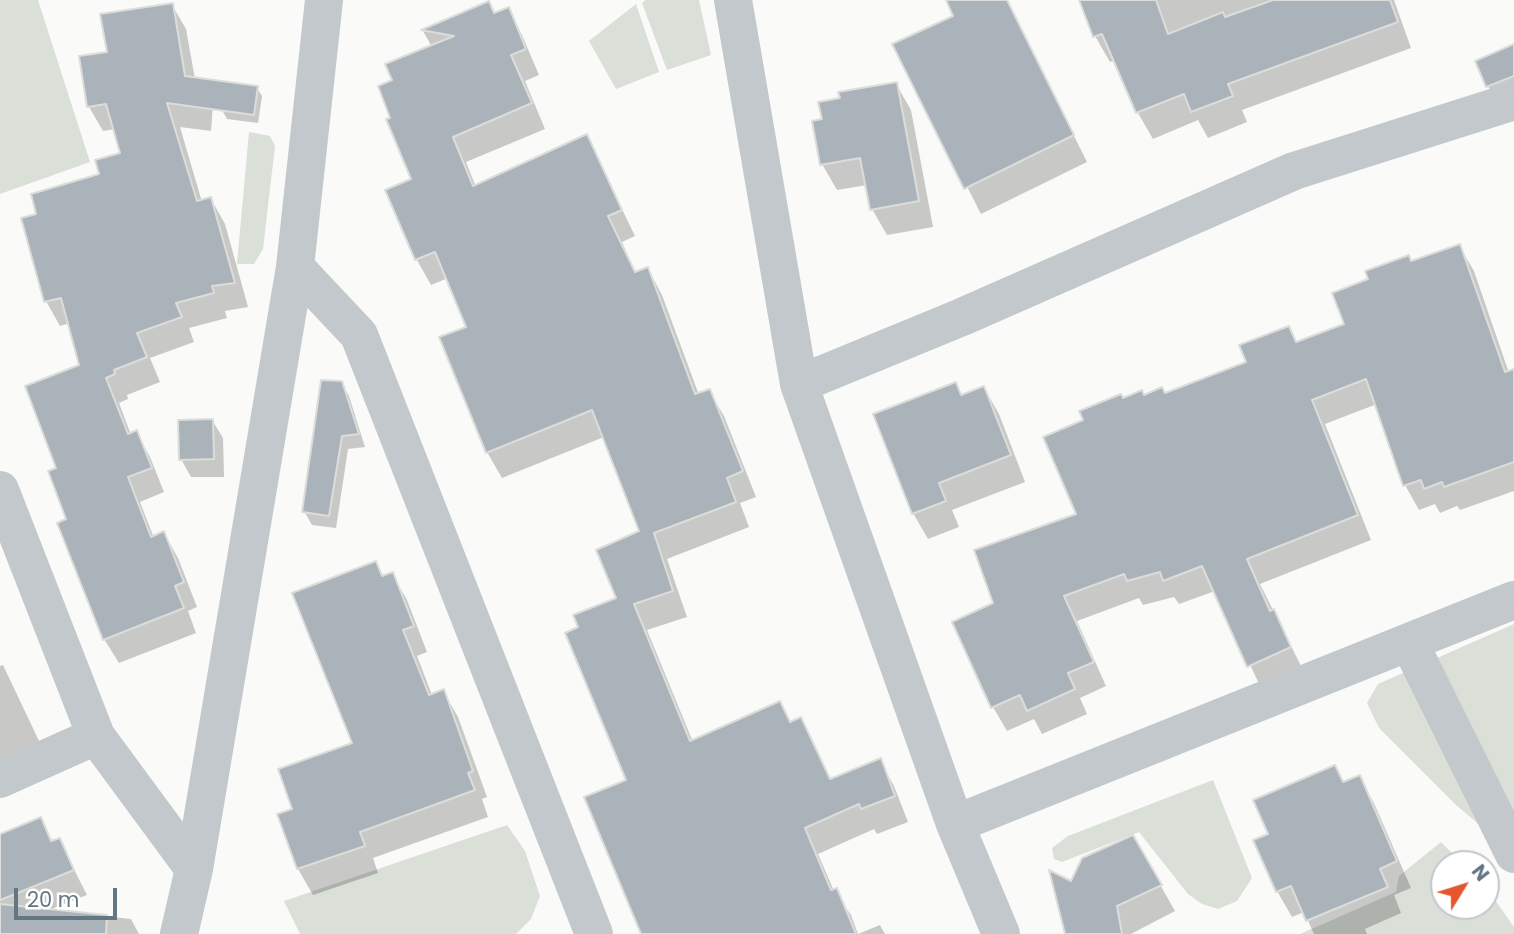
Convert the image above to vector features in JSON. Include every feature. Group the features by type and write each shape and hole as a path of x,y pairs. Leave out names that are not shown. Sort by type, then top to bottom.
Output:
{"street":[{"path":"179,934 194,869 295,267 324,0"},
{"path":"742,3 799,384 955,824 1002,934"},
{"path":"799,384 962,317 1294,171 1514,102"},
{"path":"295,267 359,335 594,934"},
{"path":"0,490 96,736 194,869"},
{"path":"955,824 1410,644 1514,600"},
{"path":"1410,644 1514,855"},
{"path":"0,779 96,736"}],"shaded area":[{"path":"0,0 38,0 90,162 0,194"},
{"path":"646,0 699,0 711,55 667,70 642,3"},
{"path":"636,4 659,72 616,89 589,41"},
{"path":"249,132 270,136 275,146 263,249 254,264 237,264"},
{"path":"1514,624 1514,854 1456,805 1379,728 1367,703 1378,684"},
{"path":"1213,780 1252,878 1237,901 1218,909 1202,904 1188,894 1139,832 1062,862 1054,859 1052,848 1068,836"},
{"path":"507,825 525,851 540,896 531,919 516,934 300,934 284,901"},
{"path":"1441,842 1449,850 1431,850"},
{"path":"1430,851 1430,920 1500,920 1500,907 1514,927 1514,934 1300,934 1396,892 1399,876"}],"building":[{"path":"946,0 1007,0 1074,135 964,189 892,44 953,16"},
{"path":"1079,0 1156,0 1168,34 1223,12 1225,17 1273,0 1390,0 1398,22 1228,84 1233,96 1191,112 1184,94 1136,113 1102,34 1093,37"},
{"path":"489,1 494,13 509,7 526,49 511,55 532,103 453,137 473,186 587,134 622,210 608,216 635,272 648,267 695,394 710,389 743,471 727,478 736,502 654,533 673,591 634,604 690,741 780,701 790,722 801,717 830,779 881,758 895,796 861,809 859,804 805,828 831,890 837,888 856,934 641,934 584,797 626,780 565,633 578,627 573,615 616,598 596,550 639,531 592,410 486,453 439,337 466,327 435,252 415,260 385,190 411,179 386,119 390,118 378,86 392,80 385,64 454,36 421,30"},
{"path":"173,3 185,76 258,86 254,115 167,103 197,201 211,197 235,283 212,286 214,293 176,303 182,317 137,333 147,357 114,370 115,374 106,378 128,434 137,430 152,468 128,477 151,537 164,531 184,582 175,586 184,608 103,640 57,523 66,519 48,471 56,468 25,386 79,365 61,298 44,302 21,218 36,214 31,194 99,174 95,160 120,153 106,104 87,107 79,56 107,52 100,14"},
{"path":"1514,44 1514,76 1486,87 1475,61"},
{"path":"897,82 919,201 870,210 860,158 820,165 812,121 822,119 818,102 840,98 838,92"},
{"path":"1460,244 1505,372 1514,369 1514,462 1444,487 1442,482 1424,489 1421,480 1403,486 1366,379 1312,400 1358,515 1247,559 1270,611 1274,609 1291,647 1247,667 1202,566 1163,581 1160,572 1127,581 1124,574 1064,596 1094,662 1068,673 1075,689 1027,711 1020,695 991,708 952,622 993,603 974,550 1076,514 1043,437 1083,420 1079,411 1121,394 1123,398 1142,390 1144,395 1162,387 1165,393 1246,362 1239,345 1289,326 1296,342 1344,324 1332,293 1368,279 1365,271 1409,255 1411,261"},
{"path":"321,380 342,381 359,434 342,436 329,516 302,512"},
{"path":"956,382 961,395 984,386 1011,455 939,483 946,501 912,514 873,414"},
{"path":"213,419 214,459 179,460 178,420"},
{"path":"376,561 382,576 393,572 414,626 403,630 429,695 444,689 473,771 468,773 475,790 360,832 365,846 297,869 277,814 292,809 278,769 352,743 292,593"},
{"path":"1335,765 1343,782 1360,775 1397,861 1380,869 1388,887 1306,921 1291,886 1276,892 1253,840 1268,834 1253,800"},
{"path":"41,817 51,841 60,838 74,870 0,900 0,834"},
{"path":"1133,835 1162,885 1117,906 1122,934 1065,934 1049,870 1071,881 1082,858"},
{"path":"0,904 107,915 106,934 0,934"}]}
